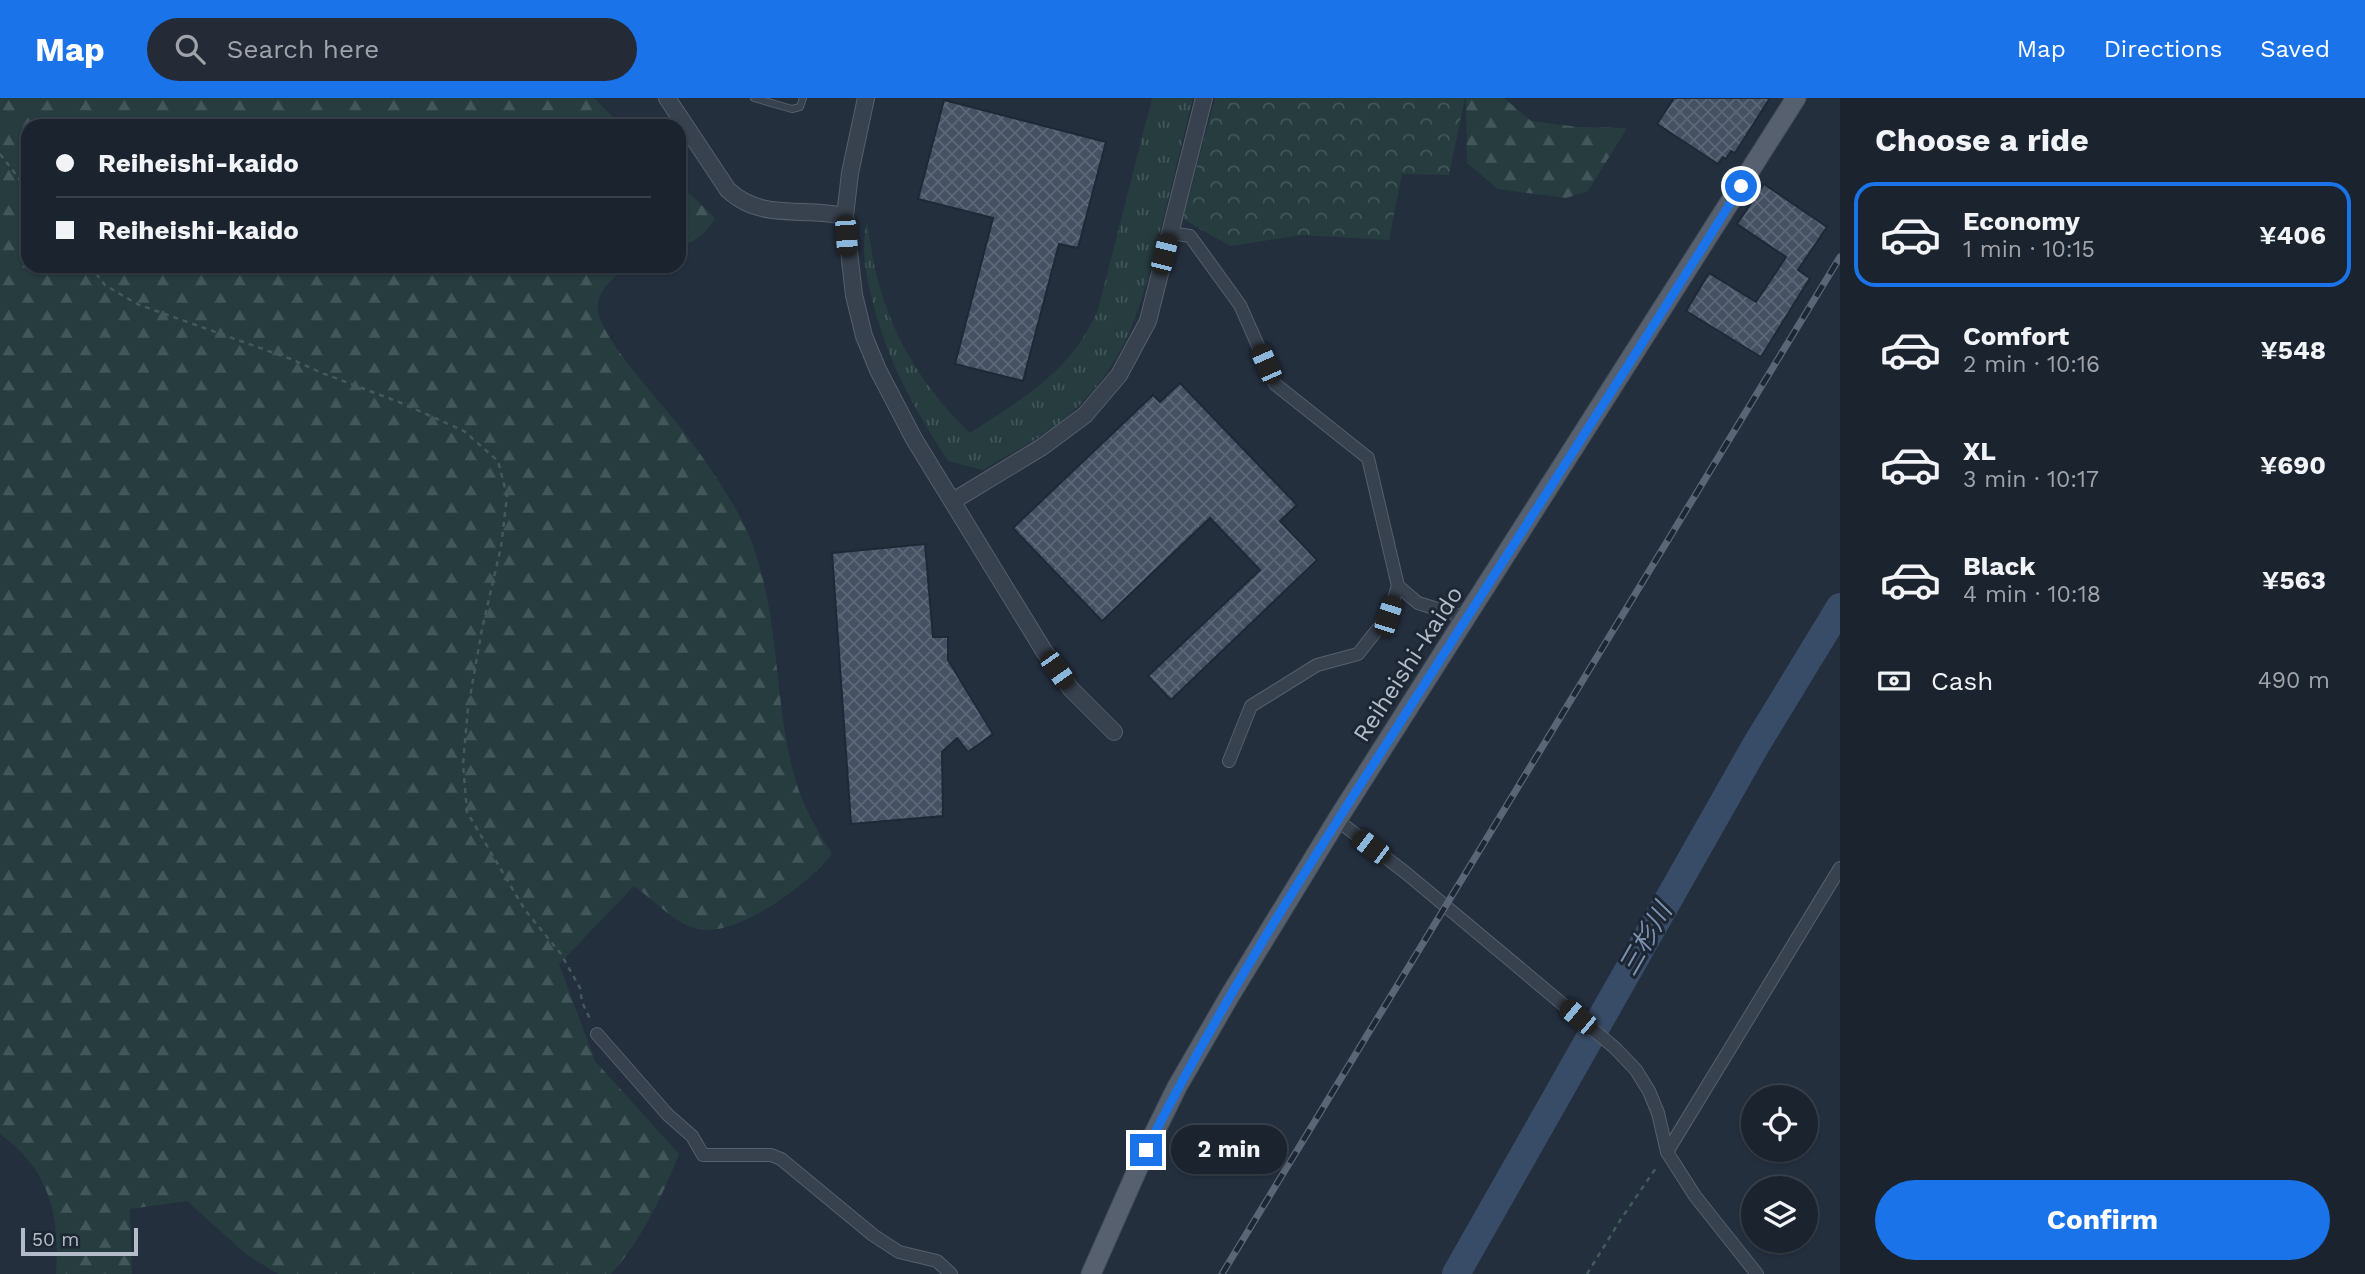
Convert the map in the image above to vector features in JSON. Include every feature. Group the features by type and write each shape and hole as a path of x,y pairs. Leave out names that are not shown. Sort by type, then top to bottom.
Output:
{"main road":[{"name":"Reiheishi-kaido","path":"1091,1274 1177,1087 1229,997 1337,820 1796,98"}],"street":[{"path":"667,98 681,119"},
{"path":"866,98 850,173 845,216 854,295 864,336 878,370 914,439 1051,660 1071,689 1114,732"},
{"path":"953,501 1042,447 1085,415 1104,396 1133,353 1147,321 1204,98"},
{"path":"686,127 728,190 740,201 759,209 845,216"},
{"path":"1170,233 1190,236 1240,305 1275,384 1368,458 1398,586 1388,616 1358,654 1317,665 1251,706 1228,761"},
{"path":"1398,586 1418,603 1467,618"},
{"path":"1337,820 1406,873 1578,1017 1636,1070 1658,1113 1667,1152 1695,1196 1757,1274"},
{"path":"1667,1152 1840,868"},
{"path":"597,1034 668,1115 692,1136 703,1155 771,1155 781,1159 890,1247 899,1252 937,1261 951,1274"}],"lane":[{"path":"754,98 792,109 800,107 803,98"}],"path":[{"path":"0,154 21,181"},
{"path":"96,273 105,285 137,304 291,359 464,431 498,461 507,496 501,547 482,629 468,708 463,764 467,812 525,910 561,954 580,988 597,1034"},
{"path":"1587,1274 1667,1152"}],"green space":[{"path":"0,98 594,98 615,119 21,119 21,273 620,273 602,291 599,298 598,312 602,324 620,353 700,453 734,506 750,537 761,570 768,605 787,745 795,779 811,818 832,854 807,879 771,906 752,917 714,930 698,929 681,922 634,886 559,964 595,1061 679,1154 650,1217 611,1274 278,1274 247,1255 187,1201 130,1209 132,1274 56,1274 56,1232 48,1195 30,1163 0,1134"},
{"path":"1152,98 1193,98 1147,280 1132,327 1121,349 1092,392 1062,421 1040,436 983,470 948,461 901,380 876,315 865,266 864,239 867,222 884,303 902,344 926,382 970,433 1044,381 1074,350 1087,331 1098,310"},
{"path":"1215,98 1465,98 1449,175 1402,174 1389,240 1301,235 1230,246 1183,219"},
{"path":"1466,98 1504,98 1531,121 1577,127 1627,128 1588,191 1566,198 1498,189 1467,163"},
{"path":"686,190 715,218 708,229 686,244"}],"building":[{"path":"1674,98 1770,98 1735,153 1731,151 1726,159 1723,157 1718,164 1657,124"},
{"path":"944,100 1106,142 1078,248 1059,244 1023,381 955,364 993,218 918,199"},
{"path":"1764,184 1827,227 1798,270 1810,278 1761,357 1686,311 1709,273 1756,302 1786,257 1737,224"},
{"path":"1180,383 1297,505 1280,521 1317,560 1171,700 1148,676 1260,570 1210,518 1102,621 1013,528 1153,395 1160,402"},
{"path":"925,544 933,637 948,637 948,660 993,734 968,752 957,738 942,752 943,816 851,824 832,553"}],"waterway":[{"name":"三杉川","path":"1456,1274 1756,745 1840,607"}],"railway":[{"path":"1222,1274 1840,257"}],"route":[{"path":"1146,1150 1177,1087 1229,997 1337,820 1741,186"}]}
